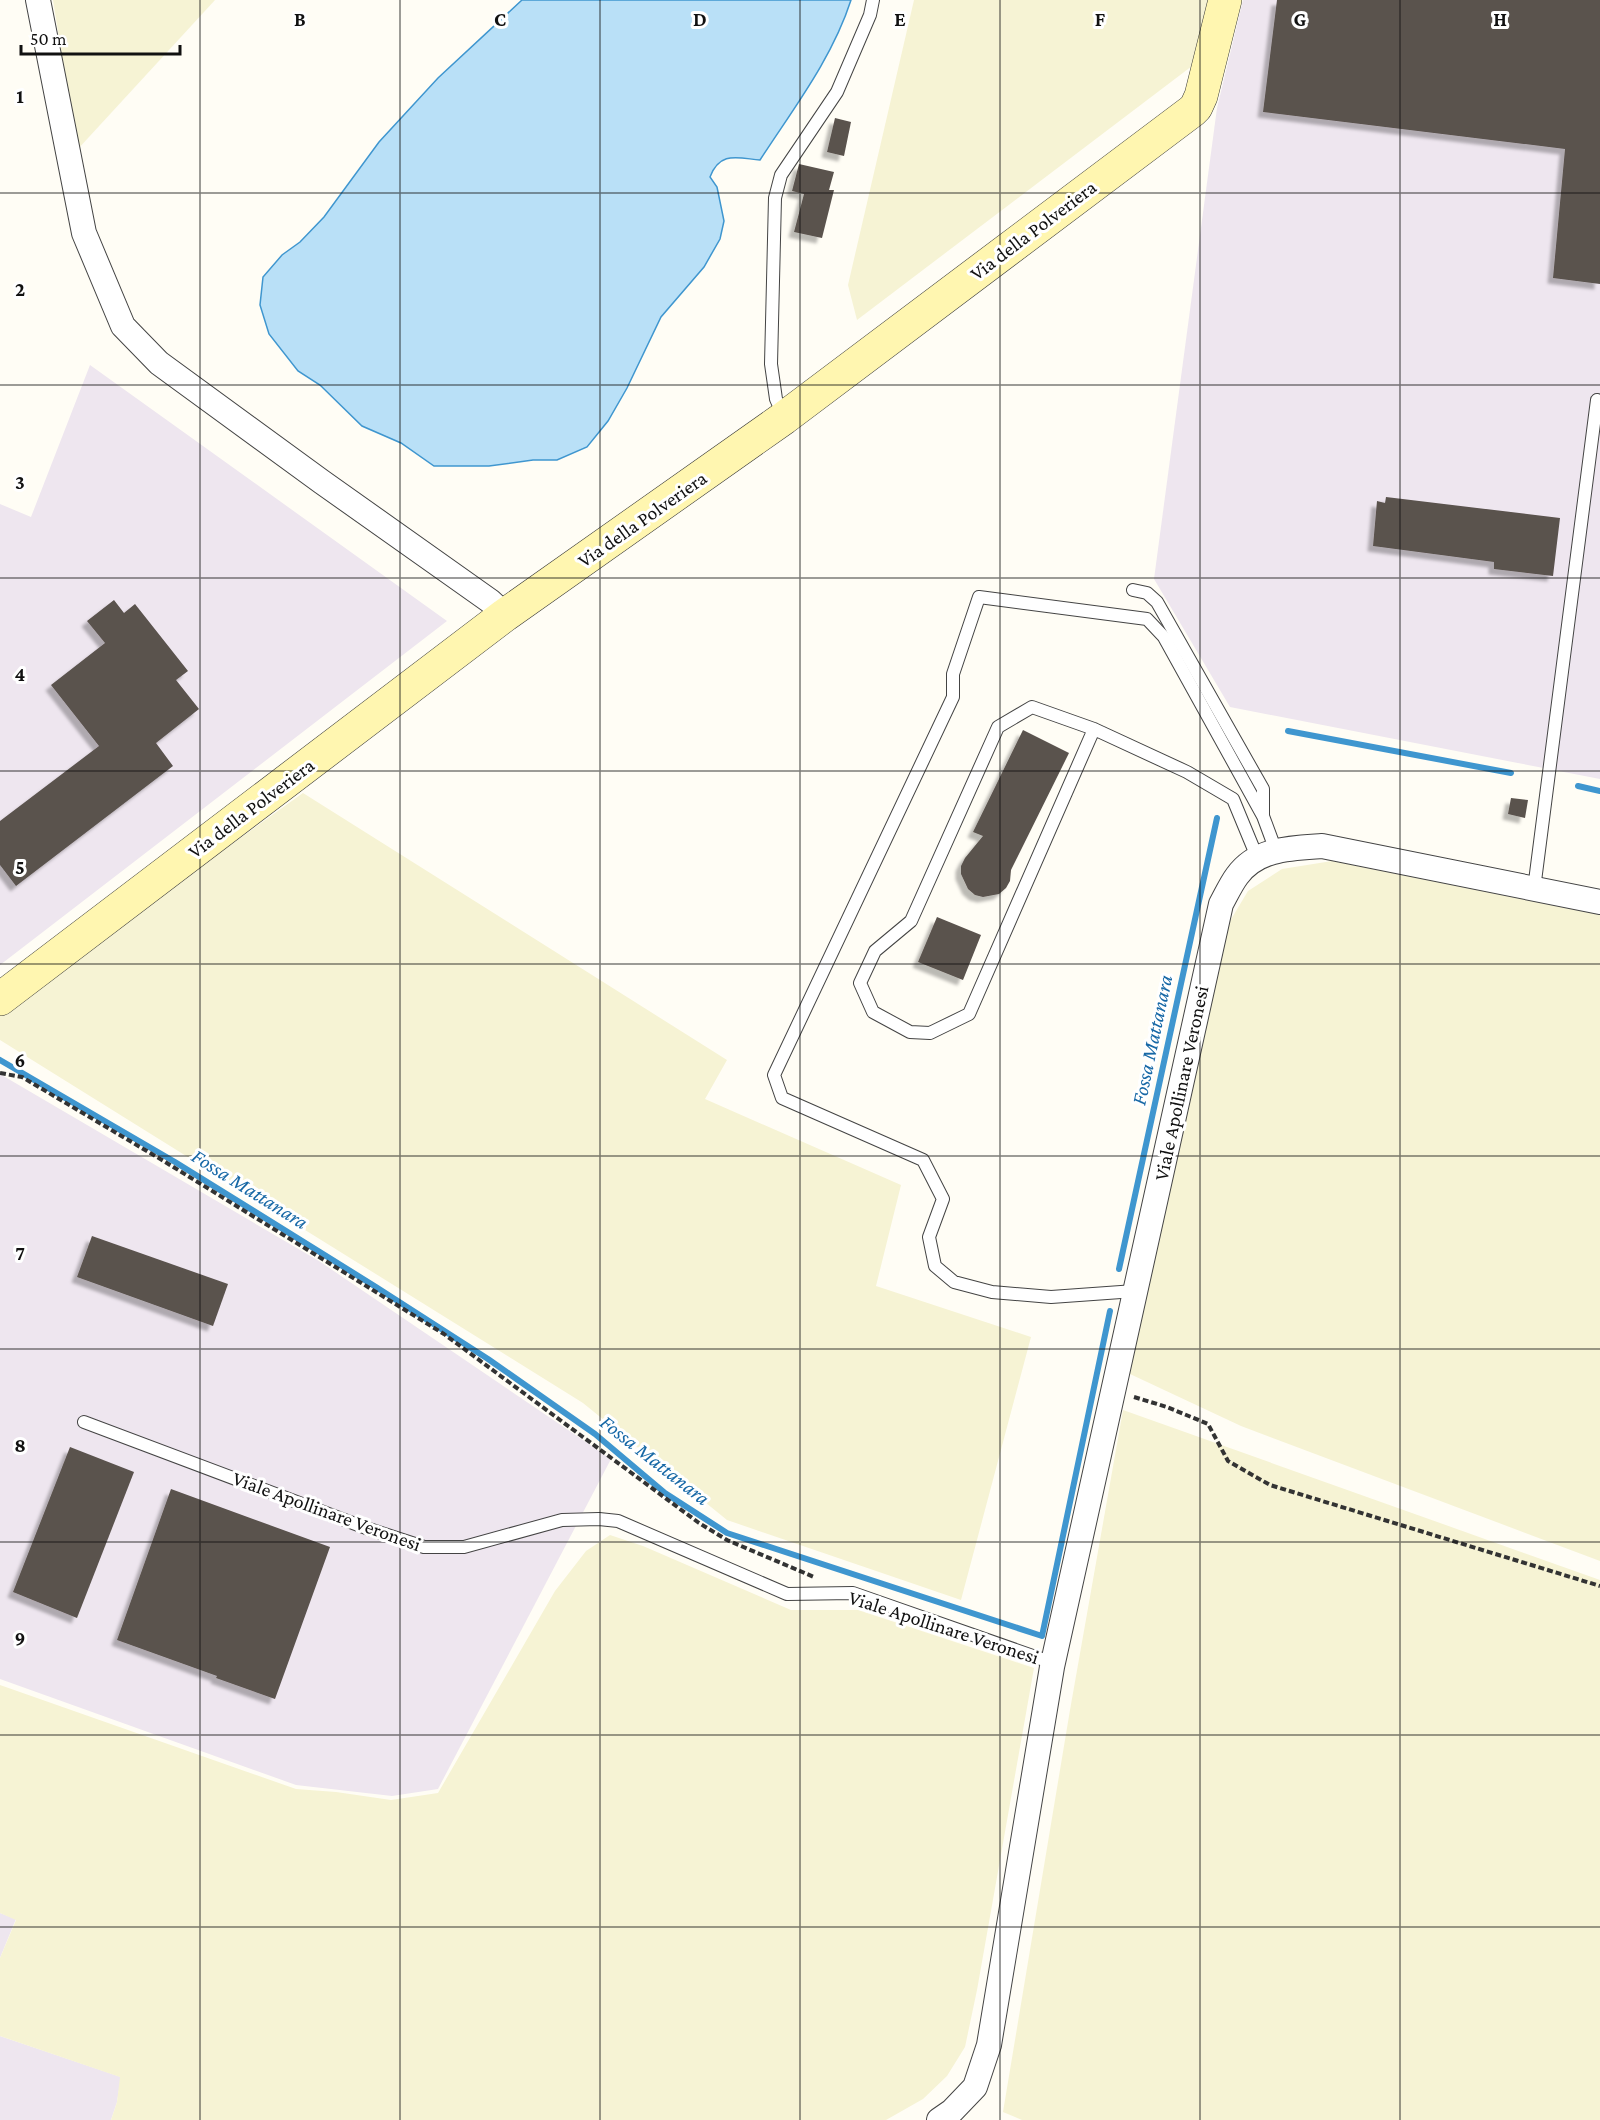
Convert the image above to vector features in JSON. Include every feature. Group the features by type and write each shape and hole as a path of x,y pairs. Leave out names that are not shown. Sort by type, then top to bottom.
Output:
{"street":[{"path":"38,0 84,233 123,326 159,363 490,601 505,615"},
{"name":"Via della Polveriera","path":"0,999 505,615 784,418 1196,107 1201,96 1225,0"},
{"path":"1266,854 1288,848 1322,846 1600,902"},
{"name":"Viale Apollinare Veronesi","path":"939,2120 952,2111 975,2087 989,2045 1053,1663 1221,904 1239,874 1266,854"}],"lane":[{"path":"784,418 776,399 771,364 775,198 781,175 837,92 870,15 873,0"},
{"path":"1534,889 1597,400 1600,401"},
{"path":"1133,590 1147,593 1156,602 1263,789 1266,854"},
{"path":"1135,1291 1051,1297 992,1292 954,1282 935,1266 929,1237 943,1199 923,1160 782,1098 774,1075 953,697 953,674 979,597 1147,619 1164,636 1263,816"},
{"path":"1094,729 969,1014 930,1033 910,1032 873,1012 860,983 875,951 911,921 998,727 1032,707 1094,729 1187,772 1233,799 1266,854"},
{"name":"Viale Apollinare Veronesi","path":"84,1422 424,1548 464,1547 562,1520 618,1521 787,1594 853,1593 1053,1663"}],"path":[{"path":"0,1072 22,1077 162,1160 444,1334 699,1523 727,1539 853,1593"},
{"path":"1113,1391 1167,1407 1208,1424 1228,1461 1270,1485 1600,1586"}],"shaded area":[{"path":"53,0 215,0 77,150"},
{"path":"914,0 1211,0 1196,63 857,320 848,285"},
{"path":"1243,0 1600,0 1600,779 1230,707 1154,579 1217,108"},
{"path":"90,365 447,621 0,965 0,504 31,517"},
{"path":"303,793 727,1060 705,1099 901,1185 876,1286 1031,1337 961,1600 727,1520 583,1403 0,1040 0,1010"},
{"path":"1332,861 1600,915 1600,1561 1241,1426 1130,1374 1224,931 1248,891 1282,869"},
{"path":"0,1074 319,1261 611,1459 438,1789 392,1796 296,1785 0,1679"},
{"path":"1123,1410 1600,1580 1600,2120 1022,2120 1003,2112"},
{"path":"610,1535 643,1546 791,1610 858,1610 1034,1668 965,2047 947,2076 923,2099 886,2120 111,2120 117,2102 120,2077 0,2036 0,1958 16,1920 0,1913 0,1685 296,1789 391,1800 438,1793 555,1591 586,1551"},
{"path":"0,1913 16,1919 0,1958"},
{"path":"0,2036 121,2077 111,2120 0,2120"}],"water":[{"path":"522,0 851,0 823,63 760,160 730,158 719,163 714,169 710,177 717,187 724,221 720,239 704,267 661,317 627,388 608,421 587,447 557,460 533,460 489,466 434,466 401,443 362,426 320,385 298,371 269,334 260,305 263,277 282,255 300,242 324,217 379,142 438,78"}],"building":[{"path":"1277,0 1600,0 1600,284 1553,278 1565,149 1263,112"},
{"path":"835,118 851,122 844,156 827,152"},
{"path":"799,164 834,172 829,190 834,190 822,238 794,232 804,194 792,191"},
{"path":"1386,497 1560,518 1553,576 1494,569 1494,562 1373,546 1377,501 1385,503"},
{"path":"114,600 124,613 135,604 188,671 176,680 199,709 156,743 173,766 16,886 0,865 0,821 99,746 51,685 105,643 87,621"},
{"path":"1023,730 1069,753 1011,870 1010,881 1006,888 999,894 983,897 975,895 968,889 961,874 961,866 983,836 973,832"},
{"path":"1511,798 1528,800 1525,818 1508,814"},
{"path":"937,917 981,935 963,980 918,962"},
{"path":"92,1236 228,1284 213,1326 77,1277"},
{"path":"70,1447 134,1472 77,1618 13,1592"},
{"path":"171,1489 330,1547 275,1699 117,1640"}],"waterway":[{"name":"Fossa Mattanara","path":"1288,731 1511,773"},
{"name":"Fossa Mattanara","path":"1578,786 1600,791"},
{"name":"Fossa Mattanara","path":"1119,1269 1217,818"},
{"name":"Fossa Mattanara","path":"0,1060 175,1162 488,1359 595,1434 665,1493 727,1533 1042,1636 1110,1311"}]}
